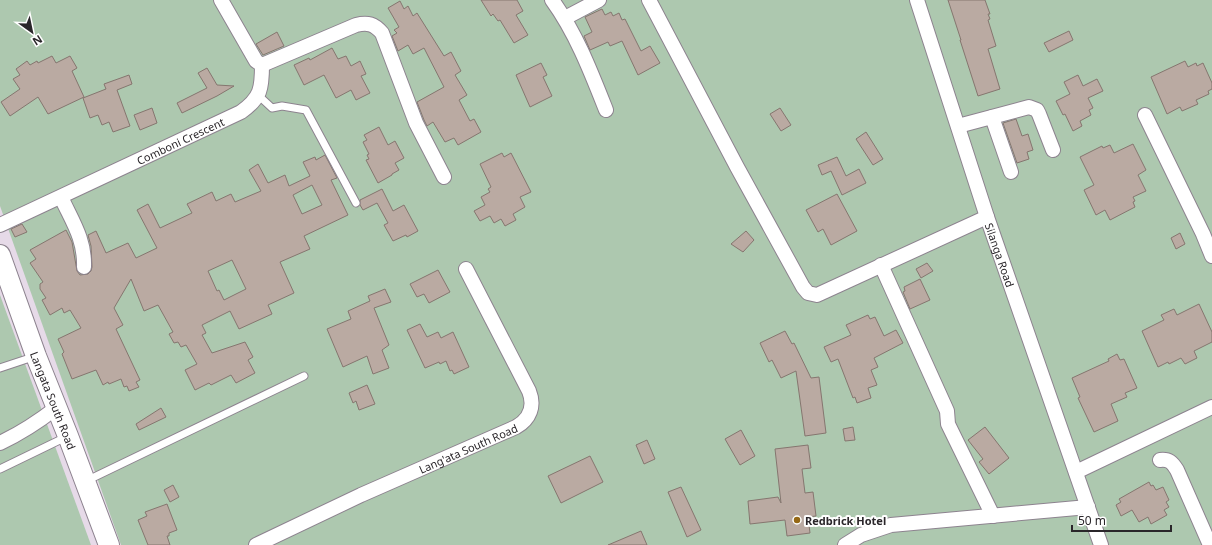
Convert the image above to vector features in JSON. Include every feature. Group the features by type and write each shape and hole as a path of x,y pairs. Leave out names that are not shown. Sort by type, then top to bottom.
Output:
{"street":[{"path":"221,0 256,61 262,65"},
{"path":"552,0 564,18 593,78 606,110"},
{"path":"564,18 599,0"},
{"path":"649,0 737,167 803,287 808,293 817,294 987,217"},
{"name":"Silanga Road","path":"917,0 987,217 1101,545"},
{"path":"262,65 356,25 364,23 376,27 382,33 416,123 444,177"},
{"path":"258,95 262,84 262,65"},
{"name":"Comboni Crescent","path":"0,225 241,112 250,105 258,95"},
{"path":"958,126 1029,107 1034,108 1039,114 1053,150"},
{"path":"1145,115 1207,232 1212,256"},
{"path":"992,117 1011,172"},
{"path":"61,196 81,240 84,267"},
{"name":"Langata South Road","path":"0,255 36,356 109,545"},
{"path":"881,265 947,411 948,424 993,516"},
{"name":"Lang'ata South Road","path":"256,545 361,495 516,427 527,418 530,413 532,398 466,269"},
{"path":"1076,472 1212,407"},
{"path":"0,443 34,425 56,408"},
{"path":"1160,460 1167,459 1177,470 1210,545"},
{"path":"845,545 862,535 891,525 1088,507"}],"lane":[{"path":"258,95 272,108 282,106 306,110 356,203"},
{"path":"0,368 36,356"},
{"path":"84,482 304,376"},
{"path":"0,469 68,436"}],"green space":[{"path":"0,0 1212,0 1212,545 121,545 0,206"},
{"path":"0,295 91,545 0,545"}],"building":[{"path":"481,0 517,0 523,11 516,15 528,35 514,43 500,20 498,21 493,14 491,16"},
{"path":"948,0 985,0 990,14 988,14 990,19 988,20 996,46 988,49 1000,89 978,96"},
{"path":"400,1 404,9 408,6 413,16 417,13 444,56 451,52 461,71 455,75 467,95 459,100 470,121 474,119 481,132 458,145 454,138 445,142 433,122 427,126 424,120 417,102 444,87 424,48 413,54 408,45 398,51 392,36 397,33 394,30 399,27 388,8"},
{"path":"602,9 605,15 611,12 613,16 619,13 622,20 625,19 641,51 650,46 660,63 638,75 622,41 610,46 608,42 590,50 584,36 592,32 585,17"},
{"path":"1069,31 1073,40 1049,52 1044,43"},
{"path":"277,32 284,46 263,55 256,44"},
{"path":"332,48 338,59 346,56 351,66 360,61 366,74 361,76 370,93 356,100 351,90 336,98 324,75 304,85 294,65 309,58 310,60"},
{"path":"52,56 56,63 70,56 77,68 72,71 84,97 48,114 38,97 10,116 1,102 20,89 13,79 20,75 16,69 27,61 30,65"},
{"path":"1185,61 1188,67 1196,63 1197,66 1203,63 1212,83 1212,89 1208,91 1209,94 1196,100 1198,104 1182,111 1180,107 1167,114 1151,77"},
{"path":"541,63 547,75 543,77 552,96 530,107 516,75"},
{"path":"207,68 217,85 234,86 182,113 177,103 207,88 198,73"},
{"path":"129,75 132,84 117,90 130,126 113,132 109,122 102,125 98,115 90,118 83,98 106,89 104,84"},
{"path":"1078,75 1083,86 1097,79 1103,91 1088,98 1093,108 1089,110 1091,115 1080,121 1082,126 1073,131 1065,114 1063,115 1056,101 1070,94 1064,82"},
{"path":"152,108 157,123 140,130 134,115"},
{"path":"780,108 791,125 781,131 770,114"},
{"path":"1016,119 1022,136 1028,134 1033,150 1027,152 1029,159 1017,163 1003,123"},
{"path":"379,127 388,145 395,141 404,158 395,163 399,170 378,183 366,160 369,159 367,155 369,154 363,142 367,140 364,135"},
{"path":"866,132 883,159 873,165 856,139"},
{"path":"1133,144 1146,170 1138,175 1146,191 1133,197 1135,207 1110,220 1105,210 1096,215 1084,190 1094,185 1080,157 1102,146 1103,148 1110,145 1114,153"},
{"path":"502,153 504,157 511,153 531,192 520,197 525,207 513,214 516,220 505,226 501,219 494,223 490,216 480,221 474,211 485,205 481,197 490,192 488,189 491,187 480,164"},
{"path":"325,155 337,178 331,180 348,215 304,236 310,249 280,262 294,293 268,305 272,314 239,329 230,311 202,325 206,333 202,335 212,353 245,342 253,357 248,360 255,373 236,383 231,375 211,385 209,383 195,390 185,370 197,364 186,345 181,347 178,342 174,343 169,334 173,332 158,305 144,311 131,279 114,308 123,325 116,329 140,380 136,382 139,387 129,391 127,386 124,387 121,379 109,384 108,382 103,385 96,370 72,379 62,354 64,352 58,339 81,328 70,310 64,313 62,308 50,315 42,300 46,298 40,289 40,284 43,282 30,263 36,259 30,250 66,230 72,242 77,271 80,275 88,274 92,267 91,246 88,235 96,231 106,253 128,243 136,258 157,248 137,210 148,204 160,228 192,213 187,204 212,192 216,201 231,194 235,202 261,191 249,170 258,164 268,183 285,175 289,186 310,176 303,162 315,157 316,160","holes":["312,185 322,205 302,214 293,195","232,260 246,289 224,300 219,290 217,291 208,271"]},
{"path":"837,157 846,176 859,169 866,183 842,195 831,171 822,175 818,165"},
{"path":"382,189 393,211 404,205 418,231 407,237 406,235 393,241 384,225 388,223 377,203 363,210 360,205 360,200"},
{"path":"837,194 857,231 831,245 823,229 818,232 806,210"},
{"path":"22,224 27,232 15,237 11,229"},
{"path":"746,231 754,240 743,252 731,244"},
{"path":"1180,233 1185,244 1176,249 1171,238"},
{"path":"927,263 933,271 921,278 916,269"},
{"path":"438,270 450,292 429,303 424,294 417,297 410,284"},
{"path":"920,279 930,300 910,309 903,292 905,291 904,287"},
{"path":"385,289 391,302 374,308 389,345 382,350 389,368 373,374 367,356 343,367 327,329 351,319 348,311 370,301 368,296"},
{"path":"1199,304 1212,332 1212,342 1194,351 1197,358 1185,364 1181,358 1169,364 1168,362 1158,367 1142,331 1164,320 1161,315 1174,309 1177,315"},
{"path":"868,315 870,319 875,317 884,336 896,330 903,343 874,358 878,367 871,370 877,385 868,388 871,398 857,403 855,397 853,398 838,359 831,362 824,347 851,335 846,325"},
{"path":"420,324 427,337 438,332 441,338 453,332 469,367 454,374 452,370 450,371 446,361 440,364 439,362 425,368 407,330"},
{"path":"785,331 792,344 794,343 811,378 819,377 826,433 805,436 796,371 781,378 772,360 769,362 760,343"},
{"path":"1117,354 1120,360 1124,359 1137,388 1125,393 1127,397 1111,404 1118,421 1094,432 1078,398 1080,397 1072,378 1109,361 1108,359"},
{"path":"367,385 375,404 359,410 356,401 353,403 349,393"},
{"path":"161,408 166,417 139,430 136,424"},
{"path":"853,427 855,440 845,441 843,429"},
{"path":"985,427 1009,458 989,474 979,462 983,459 968,440"},
{"path":"741,430 755,456 740,465 725,439"},
{"path":"647,440 655,459 644,464 636,445"},
{"path":"808,445 811,468 802,469 805,493 813,492 816,516 808,517 810,533 787,536 785,520 750,524 748,501 778,497 781,503 775,449"},
{"path":"590,456 603,482 561,503 548,476"},
{"path":"1149,482 1156,490 1163,487 1169,500 1166,502 1169,507 1164,510 1167,515 1151,524 1148,517 1139,522 1132,510 1121,516 1116,505 1121,502 1119,499"},
{"path":"173,485 179,497 170,502 164,490"},
{"path":"681,487 701,530 687,537 668,492"},
{"path":"167,504 177,530 169,533 169,536 167,536 170,545 148,545 138,520 147,516 145,512"},
{"path":"641,531 647,545 608,545"}],"place":[{"name":"Redbrick Hotel","path":"797,520"}]}
